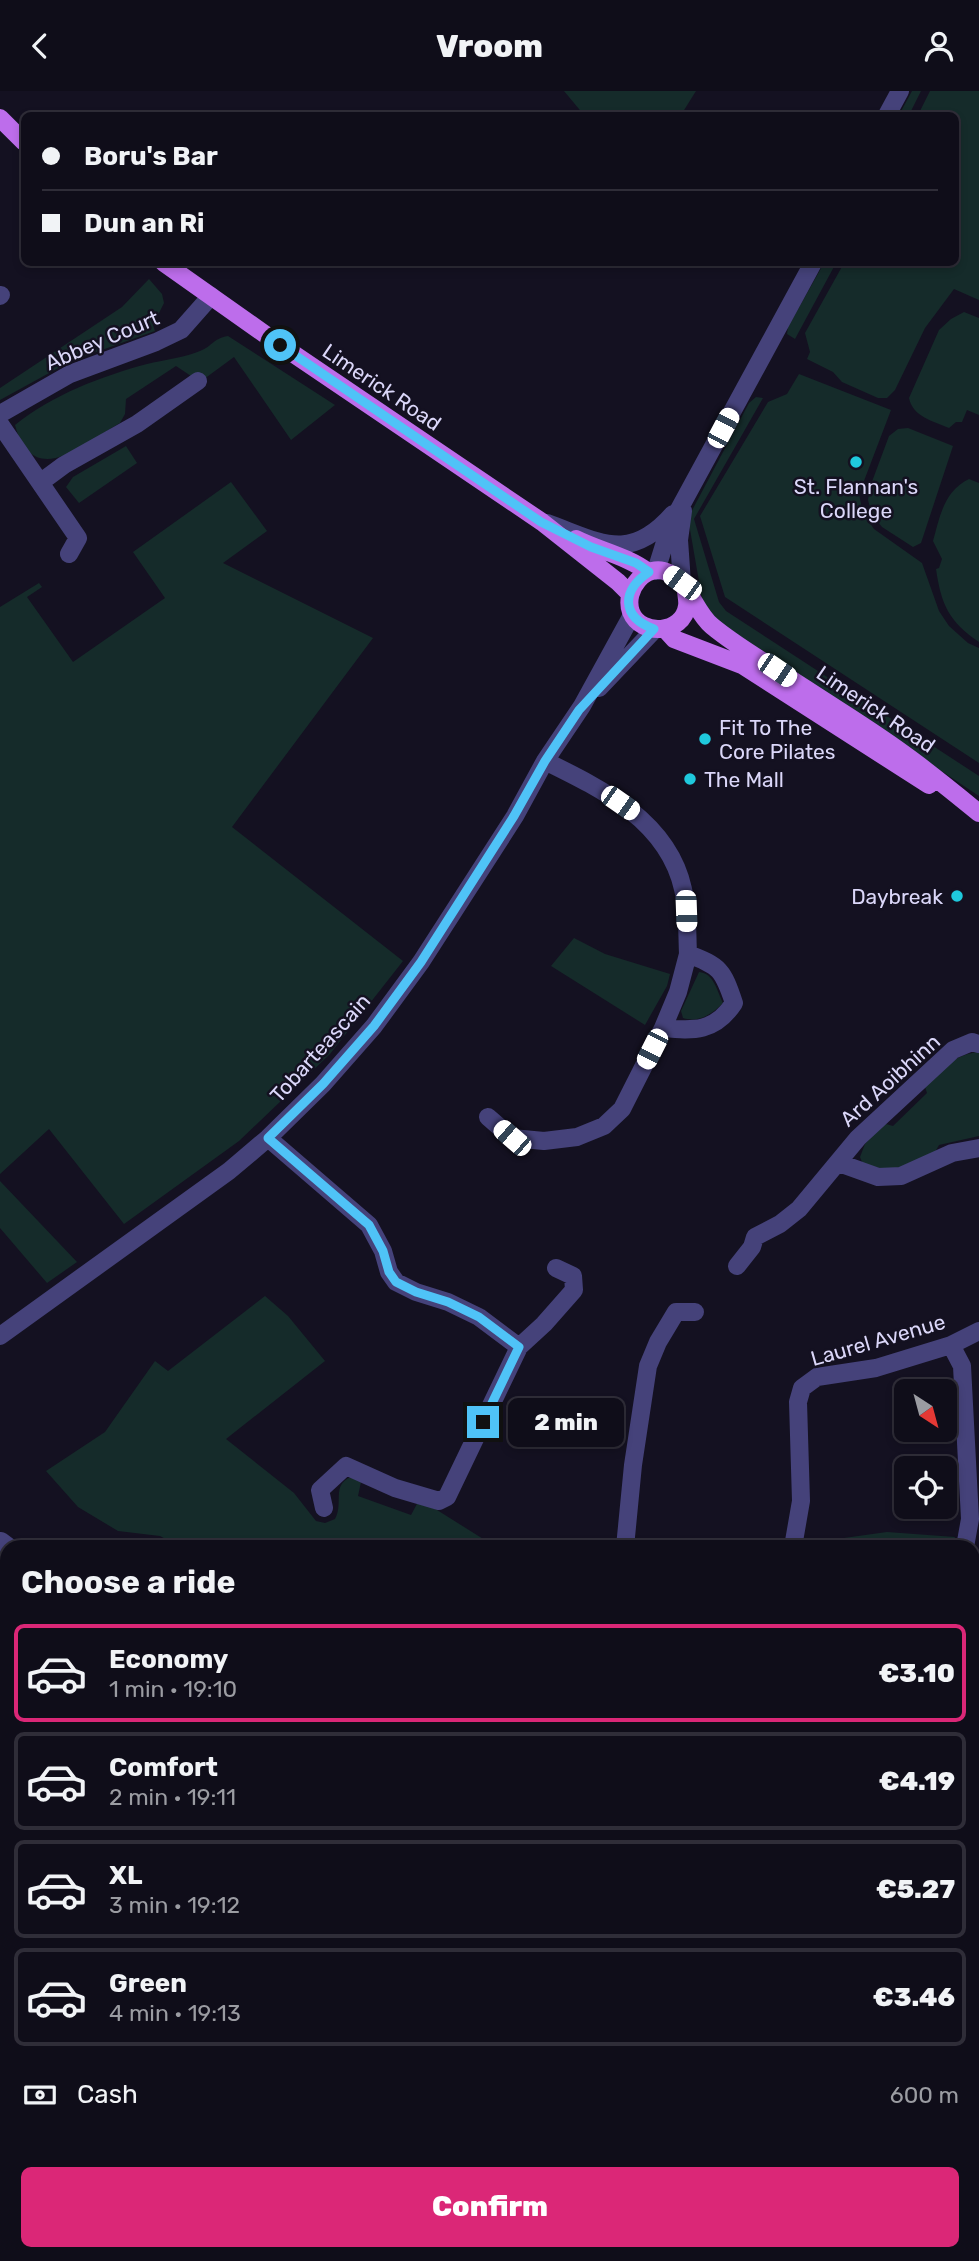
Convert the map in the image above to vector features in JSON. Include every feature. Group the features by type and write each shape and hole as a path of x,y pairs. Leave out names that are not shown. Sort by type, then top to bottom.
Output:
{"main road":[{"path":"0,118 21,139"},
{"name":"Limerick Road","path":"168,266 541,522 629,593"},
{"name":"Limerick Road","path":"541,522 591,547 652,571"},
{"path":"652,571 667,572 684,586 687,606 675,625 660,629 642,625 632,615 629,593 635,581 652,571"},
{"name":"Limerick Road","path":"684,586 710,625 911,759 979,814"},
{"name":"Limerick Road","path":"660,629 674,639 742,665 902,769 979,814"}],"street":[{"path":"889,112 900,91"},
{"path":"652,571 670,526 811,266"},
{"name":"Abbey Court","path":"0,414 70,374 181,330 211,296"},
{"path":"41,482 64,465 137,423 198,381"},
{"path":"0,425 78,538 69,554"},
{"path":"541,522 601,543 622,545 647,538 663,525 684,501"},
{"path":"684,501 679,540 684,586"},
{"name":"Tobarteascain","path":"0,1336 229,1171 268,1138 323,1084 366,1035 421,962 514,816 545,761 582,706 632,615"},
{"name":"Tobarteascain","path":"582,706 660,629"},
{"path":"488,1117 512,1138 544,1142 577,1137 604,1126 622,1109 663,1028 678,992 688,954 683,887 660,841 642,818 598,787 545,761"},
{"path":"663,1028 689,1030 710,1026 726,1015 734,1003 726,980 714,963 688,954"},
{"name":"Ard Aoibhinn","path":"737,1266 752,1247 755,1237 780,1224 799,1209 858,1138 953,1050 972,1042 979,1044"},
{"path":"268,1138 369,1225 396,1282 479,1317 519,1347"},
{"path":"839,1163 878,1177 901,1176 952,1153 979,1149"},
{"path":"324,1508 320,1490 346,1467 395,1488 428,1498 439,1501 447,1497 519,1347 574,1290 573,1276 556,1268"},
{"path":"626,1540 633,1465 648,1366 658,1342 676,1312 695,1312"},
{"name":"Laurel Avenue","path":"794,1540 801,1501 798,1402 802,1388 817,1377 876,1368 951,1345 979,1331"},
{"path":"951,1345 961,1366 970,1519 966,1540"}],"green space":[{"path":"564,91 696,91 683,112 582,112"},
{"path":"912,91 921,91 910,112 901,112"},
{"path":"930,91 979,91 979,300 954,289 925,328 895,390 887,398 878,398 842,382 833,372 807,359 810,352 805,333 842,266 959,266 959,112 920,112"},
{"path":"822,266 834,266 795,339 787,334 788,327"},
{"path":"149,279 162,294 164,303 153,325 155,331 71,361 0,400 0,388 122,307"},
{"path":"964,312 979,318 979,415 967,410 962,422 956,422 949,428 919,414 909,398 939,330"},
{"path":"228,336 335,405 291,440 234,357 200,382 176,366 126,399 125,414 120,423 60,457 46,459 34,455 23,445 15,425 61,396 130,369 195,353"},
{"path":"799,374 891,410 859,494 863,513 874,529 922,563 939,611 949,626 968,643 979,648 979,763 725,597 700,516 768,402 787,394"},
{"path":"756,397 763,398 694,519 719,602 726,611 979,776 979,796 722,625 707,612 702,599 688,518 749,403"},
{"path":"908,428 953,446 921,543 913,547 882,527 872,515 868,500 870,487 889,436 898,429"},
{"path":"126,446 137,463 79,503 66,487 73,477"},
{"path":"969,479 979,483 979,642 960,627 948,611 936,569 942,559 933,541 948,497"},
{"path":"231,482 267,531 223,563 373,638 232,827 403,961 330,1054 239,1141 124,1224 49,1129 0,1174 0,607 39,583 42,587 27,597 73,662 165,598 133,552"},
{"path":"574,938 605,954 670,974 667,986 645,1025 551,966"},
{"path":"699,972 712,979 723,1003 705,1017 683,1018 681,1011"},
{"path":"979,1052 979,1136 939,1145 934,1154 897,1170 870,1167 862,1162 860,1157 865,1144 880,1127 886,1124 893,1126 927,1093 925,1087 949,1064 962,1056"},
{"path":"0,1181 77,1262 47,1283 0,1228"},
{"path":"265,1296 288,1316 325,1361 226,1439 294,1493 316,1521 325,1523 335,1519 341,1485 351,1477 361,1482 358,1496 411,1515 418,1502 437,1510 485,1540 167,1540 160,1536 118,1531 78,1507 46,1471 105,1432 155,1361 168,1371"},
{"path":"887,1532 955,1537 954,1540 830,1540"}],"place":[{"name":"St. Flannan's College","path":"856,462"},
{"name":"Fit To The Core Pilates","path":"705,739"},
{"name":"The Mall","path":"690,779"},
{"name":"Daybreak","path":"957,896"}],"route":[{"path":"280,345 541,522 591,547 636,563 649,572 635,581 629,593 629,603 632,615 642,625 654,629 579,710 421,962 374,1026 323,1084 268,1138 369,1225 396,1282 479,1317 519,1347 483,1422"}]}
